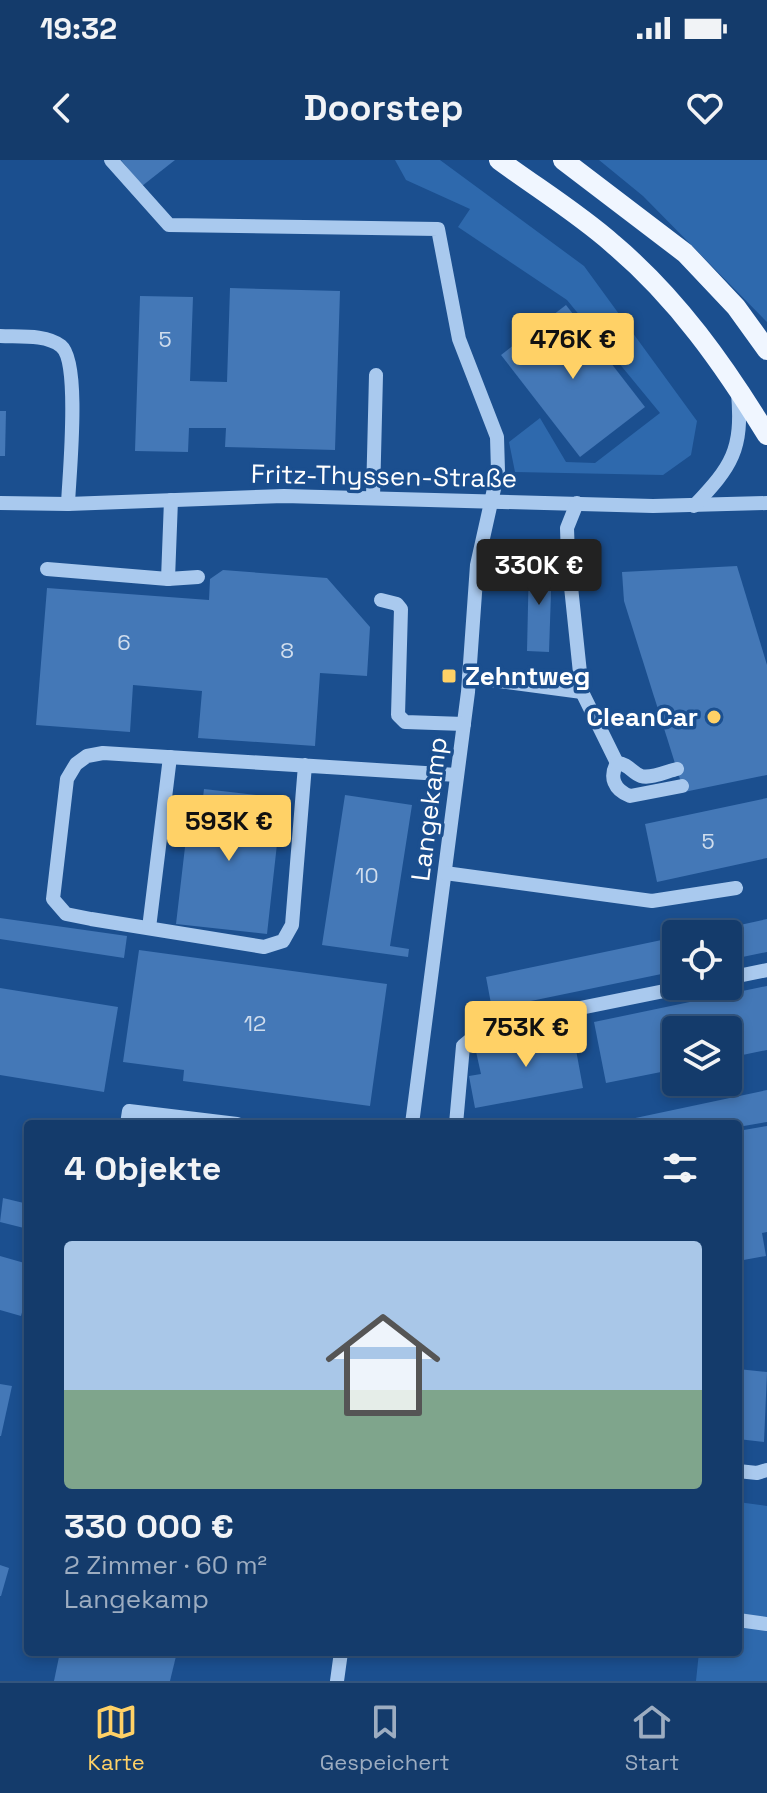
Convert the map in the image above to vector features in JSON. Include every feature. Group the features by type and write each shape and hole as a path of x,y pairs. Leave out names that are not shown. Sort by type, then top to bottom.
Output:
{"main road":[{"path":"499,160 611,242 645,273 685,316 738,387 767,435"},
{"path":"563,160 685,253 736,307 767,350"}],"street":[{"name":"Langekamp","path":"111,160 169,225 438,229 459,339 497,437 498,471 477,565 464,724 413,1120"},
{"path":"0,336 51,341 67,353 73,380 68,504"},
{"path":"373,497 376,375"},
{"path":"694,506 733,460 740,419 738,387"},
{"name":"Fritz-Thyssen-Straße","path":"0,503 68,504 284,496 694,506 767,503"},
{"path":"168,579 171,500"},
{"path":"577,503 567,528 582,692 617,763"},
{"path":"47,569 168,579 198,577"},
{"path":"381,600 397,604 401,609 398,715 405,722 464,724"},
{"path":"469,677 582,692"},
{"path":"305,765 292,925 283,941 264,947 66,914 53,899 67,779 76,764 87,756 103,753 305,765 457,775"},
{"path":"149,928 170,757"},
{"path":"617,763 627,764 646,777 677,769"},
{"path":"617,763 612,773 614,784 630,796 682,786"},
{"path":"445,873 652,901 736,888"},
{"path":"742,975 767,970"},
{"path":"456,1120 463,1046 486,1027 662,991"},
{"path":"128,1120 129,1111 204,1120"},
{"path":"742,1471 757,1473 767,1470"},
{"path":"742,1621 767,1624"},
{"path":"337,1681 340,1656"}],"shaded area":[{"path":"395,160 440,160 584,266 697,421 691,455 663,475 515,472 509,442 540,418 566,462 595,463 660,413 567,300 458,227 470,209 406,180"},
{"path":"599,160 767,160 767,322 643,196"},
{"path":"742,1503 767,1506 767,1681 696,1681 699,1656 742,1656"}],"building":[{"path":"121,160 175,160 142,186"},
{"path":"230,288 340,291 335,450 225,447 226,428 189,428 188,452 135,451 140,296 193,297 190,381 227,382"},
{"path":"566,305 645,407 580,457 501,355"},
{"path":"0,411 6,411 5,456 0,456"},
{"path":"529,562 552,563 549,652 527,651"},
{"name":"CleanCar","path":"737,566 767,665 767,775 684,792 624,601 622,572"},
{"path":"223,570 327,578 370,627 367,676 320,673 315,746 198,738 202,691 133,685 130,732 36,725 47,588 209,600 210,579"},
{"path":"204,789 274,797 271,825 279,826 267,934 176,924 189,813 201,814"},
{"path":"345,795 412,805 390,946 409,949 408,957 322,945"},
{"path":"767,798 767,858 657,882 645,824"},
{"path":"0,918 127,936 124,958 0,939"},
{"path":"767,919 767,952 742,957 742,925"},
{"path":"662,940 662,974 492,1009 486,977"},
{"path":"139,950 387,984 370,1106 183,1081 184,1070 123,1062"},
{"path":"767,986 767,1050 742,1055 742,1016 662,1016 662,1072 606,1083 594,1022 700,1000 742,1000 742,991"},
{"path":"0,988 118,1007 104,1092 0,1075"},
{"path":"572,1028 583,1088 475,1108 469,1076 481,1074 475,1047"},
{"path":"767,1090 767,1122 742,1126 742,1120 626,1120"},
{"path":"767,1126 767,1232 762,1233 766,1256 742,1260 742,1130"},
{"path":"3,1198 24,1203 24,1228 0,1222"},
{"path":"0,1256 24,1263 24,1305 21,1316 0,1310"},
{"path":"742,1369 767,1372 764,1442 742,1439"},
{"path":"0,1384 12,1386 1,1436 0,1436"},
{"path":"0,1565 9,1568 1,1596 0,1596"},
{"path":"59,1656 176,1656 170,1681 54,1681"}],"place":[{"name":"Zehntweg","path":"449,676"},
{"name":"CleanCar","path":"714,717"}]}
